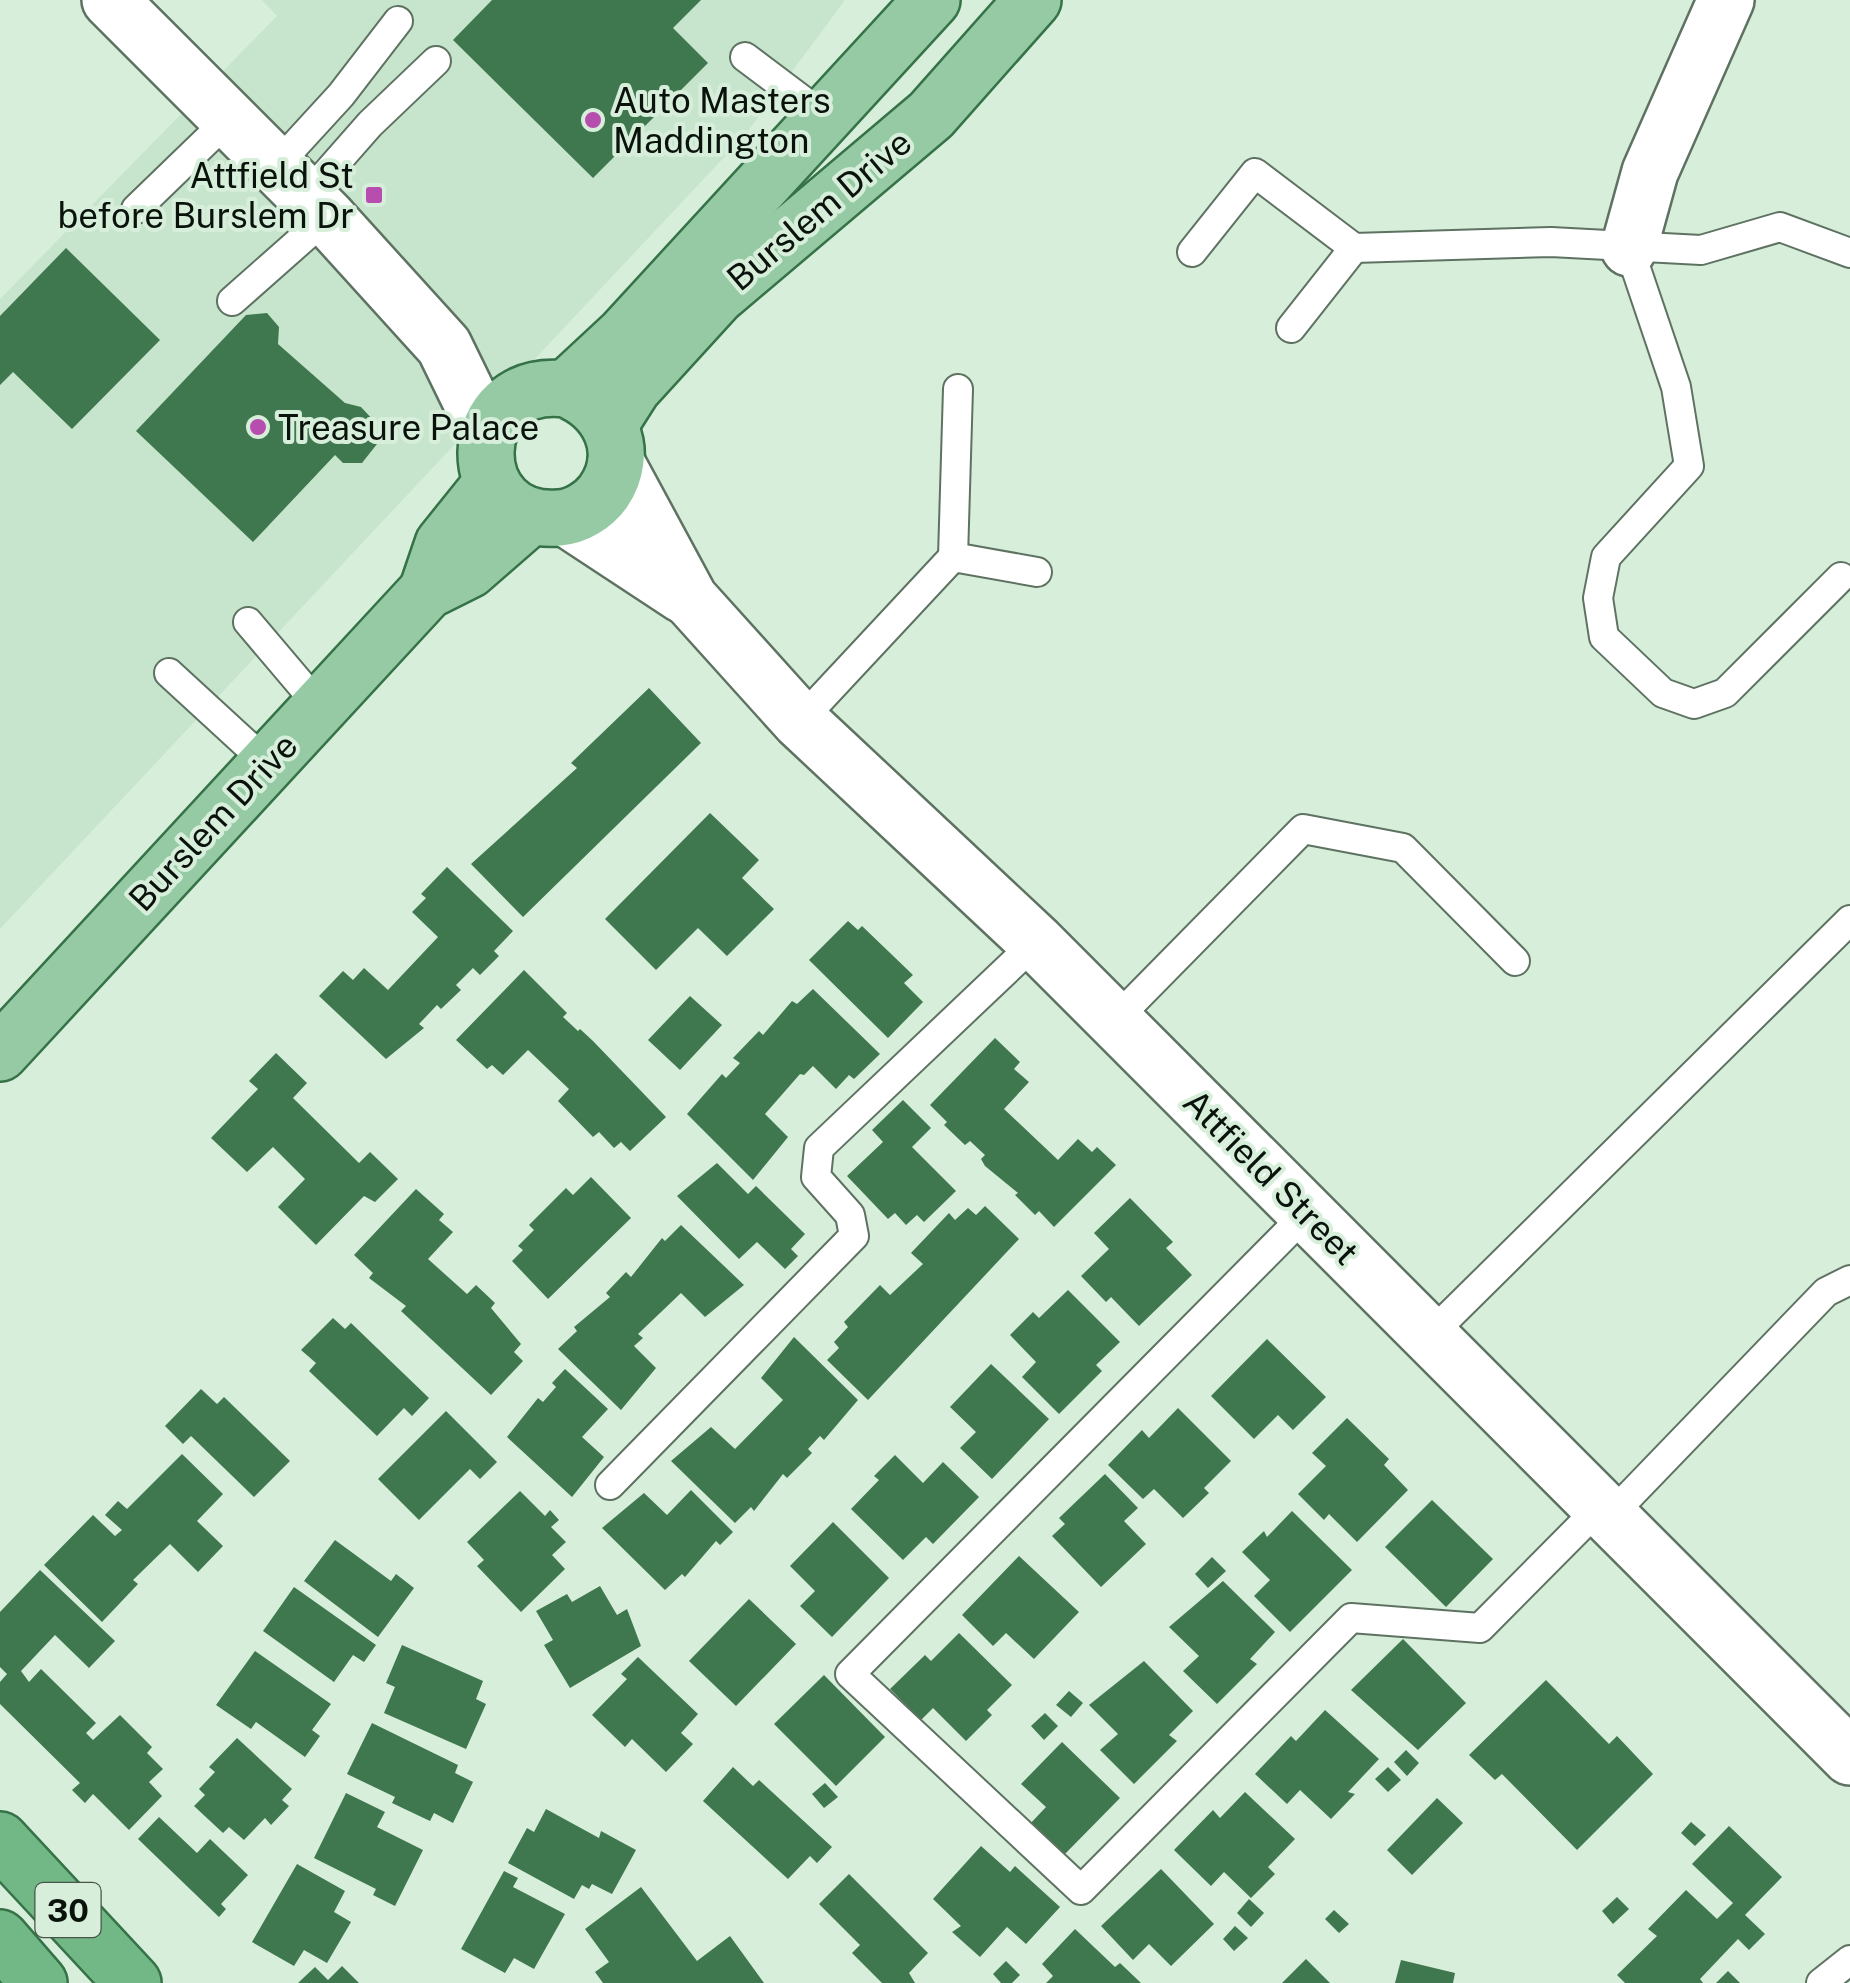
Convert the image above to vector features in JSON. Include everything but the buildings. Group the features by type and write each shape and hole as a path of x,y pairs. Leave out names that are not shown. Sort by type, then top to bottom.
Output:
{"highway":[{"name":"30","path":"0,1840 133,1983"},
{"name":"30","path":"0,1938 39,1983"}],"main road":[{"name":"Burslem Drive","path":"0,1053 427,590 469,570 519,488 504,408 547,390 623,336 932,0"},
{"name":"Burslem Drive","path":"519,488 600,498 613,443 633,388 717,296 931,115 1033,0"},
{"path":"547,390 599,408 613,443"}],"street":[{"path":"110,0 302,194 444,346 519,488"},
{"path":"1628,248 1650,172 1726,0"},
{"path":"444,346 547,390"},
{"name":"Attfield Street","path":"613,443 690,599"},
{"name":"Attfield Street","path":"519,488 690,599 800,721 1036,942 1850,1758"}],"lane":[{"path":"232,302 302,194 341,95 398,21"},
{"path":"746,57 826,118"},
{"path":"302,194 436,61"},
{"path":"136,209 228,120"},
{"path":"1192,252 1255,173 1354,248 1552,242 1701,250 1780,227 1850,253"},
{"path":"1291,328 1354,248"},
{"path":"1628,248 1676,387 1689,466 1606,557 1598,598 1604,637 1663,694 1694,704 1725,693 1841,577"},
{"path":"800,721 953,557 958,388"},
{"path":"953,557 1037,572"},
{"path":"248,622 320,707"},
{"path":"169,673 268,763"},
{"path":"1114,1020 1303,829 1402,848 1515,961"},
{"path":"1430,1335 1850,920"},
{"path":"610,1485 854,1236 850,1214 816,1177 818,1148 1036,942"},
{"path":"1308,1212 850,1674 1082,1890 1351,1618 1480,1628 1606,1510 1826,1292 1850,1280"},
{"path":"1821,1983 1850,1960"}],"shaded area":[{"path":"262,0 845,0 745,135 0,929 0,299 277,16"}],"place":[{"name":"Auto Masters Maddington","path":"593,120"},
{"name":"Attfield St before Burslem Dr","path":"374,195"},
{"name":"Treasure Palace","path":"258,427"}]}
